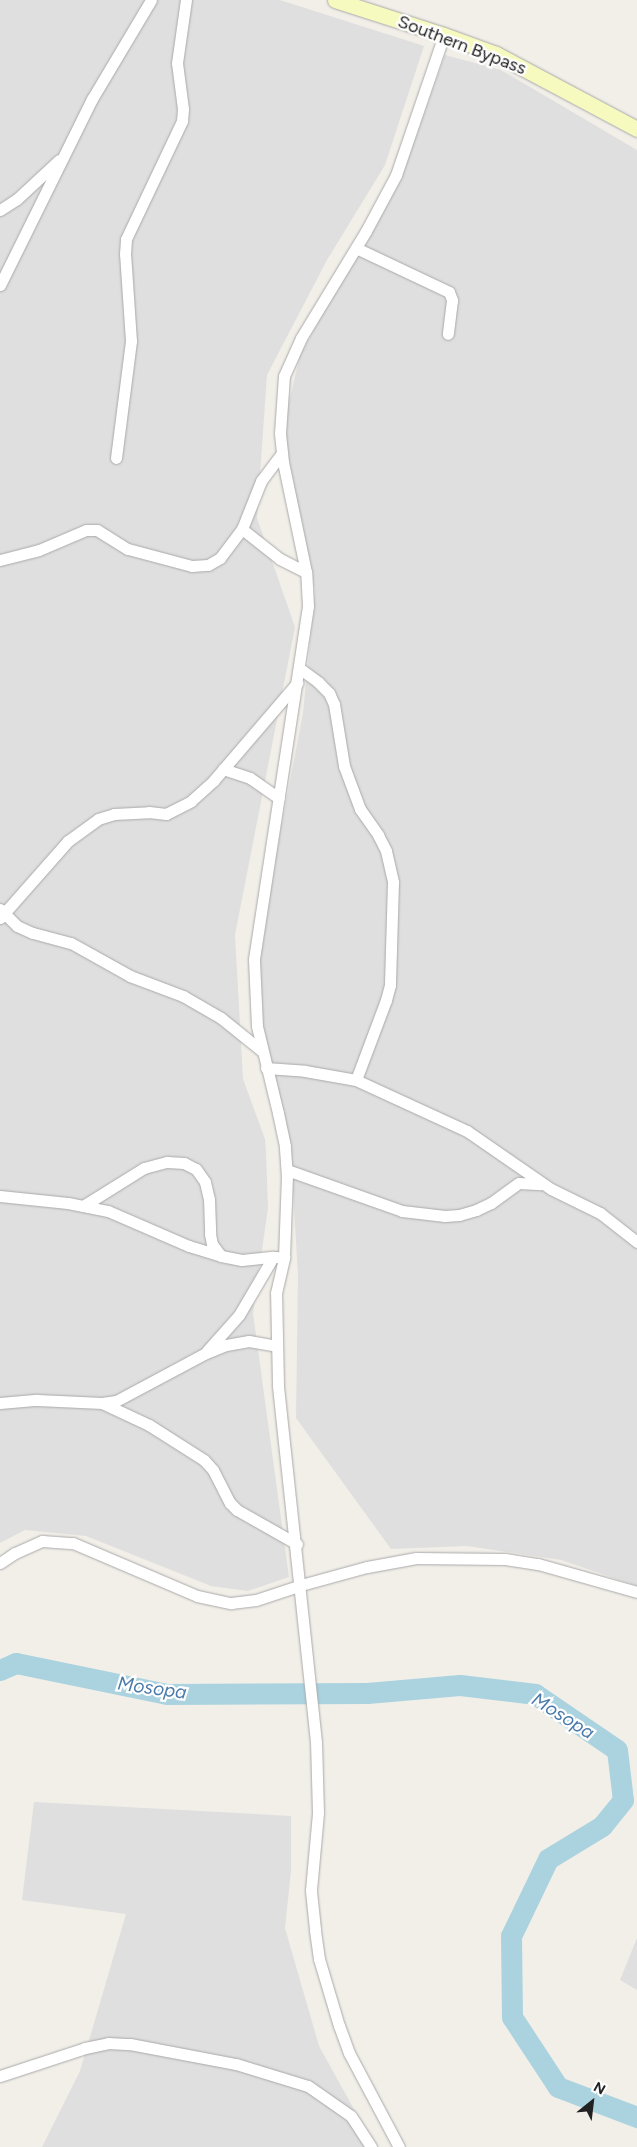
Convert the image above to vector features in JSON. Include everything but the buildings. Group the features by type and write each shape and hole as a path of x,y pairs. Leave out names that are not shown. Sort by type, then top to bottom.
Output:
{"street":[{"path":"0,286 92,99 150,0"},
{"path":"116,458 131,341 125,254 126,239 182,120 177,63 186,0"},
{"name":"Southern Bypass","path":"335,0 444,35 517,64 637,129"},
{"path":"399,2147 349,2053 319,1959 312,1890 318,1813 316,1742 297,1544 278,1385 276,1293 287,1170 278,1113 257,1026 254,959 308,606 306,572 282,453 280,409 284,376 301,338 356,248 396,175 444,35"},
{"path":"0,210 17,199 65,155"},
{"path":"356,248 449,292 452,300 448,334"},
{"path":"0,560 39,550 86,530 97,530 128,549 192,566 208,565 220,558 242,528 261,481 282,453"},
{"path":"242,528 280,559 306,572"},
{"path":"299,668 329,693 334,704 344,766 360,809 378,835 386,851 393,882 390,985 356,1080"},
{"path":"262,1051 221,1018 183,996 130,976 71,943 33,933 17,926 1,913 68,841 98,819 114,814 149,812 166,814 191,801 223,769 297,683"},
{"path":"223,769 250,778 279,798"},
{"path":"266,1068 305,1070 356,1080 468,1131 543,1184 600,1213 637,1242"},
{"path":"83,1206 144,1168 167,1162 184,1163 196,1169 205,1182 209,1199 212,1244 221,1256"},
{"path":"287,1170 402,1211 445,1216 459,1215 476,1210 491,1203 519,1183 543,1184"},
{"path":"0,1196 83,1206 108,1211 189,1246 221,1256 242,1260 279,1257"},
{"path":"204,1354 239,1315 279,1257"},
{"path":"0,1403 37,1400 102,1403 116,1401 204,1354 226,1345 249,1341 277,1346"},
{"path":"102,1403 149,1425 204,1460 213,1470 230,1503 237,1510 297,1544"},
{"path":"0,1563 15,1553 42,1541 73,1543 169,1586 213,1600 231,1603 256,1600 301,1585 392,1561 416,1558 505,1559 538,1564 637,1592"},
{"path":"0,2076 84,2048 108,2043 130,2044 236,2064 308,2086 351,2116 371,2147"}],"shaded area":[{"path":"0,0 280,0 424,46 385,165 327,260 267,375 257,518 295,627 235,935 243,1079 265,1139 266,1151 268,1208 253,1313 289,1577 248,1591 211,1586 86,1536 25,1530 0,1543"},
{"path":"445,55 501,70 637,150 637,1586 561,1560 467,1546 391,1549 296,1418 298,1275 293,1192 276,1094 260,1035 255,962 303,713 315,590 291,490 282,432 300,355 355,256 400,182"},
{"path":"34,1802 291,1816 291,1871 285,1928 319,2046 375,2147 42,2147 80,2071 126,1914 22,1900"},
{"path":"637,1938 637,1990 620,1980"}],"waterway":[{"name":"Mosopa","path":"0,1670 16,1663 167,1694 367,1693 460,1685 535,1694 617,1750 623,1800 602,1826 548,1859 511,1936 512,2017 558,2087 637,2117"}]}
